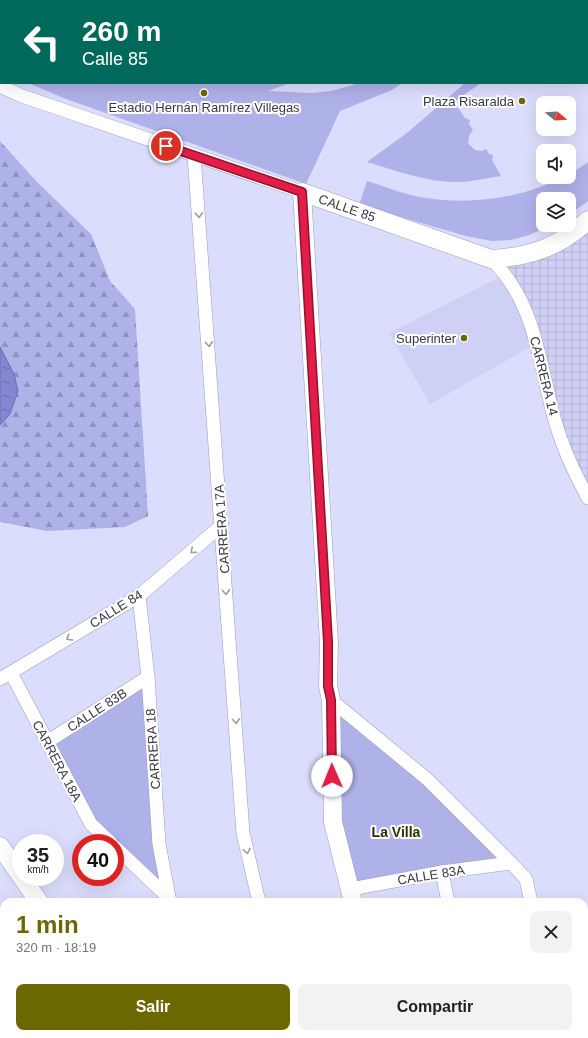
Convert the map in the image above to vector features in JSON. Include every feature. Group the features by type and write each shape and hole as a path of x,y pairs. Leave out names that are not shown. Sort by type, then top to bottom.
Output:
{"street":[{"name":"CALLE 85","path":"0,86 22,96 302,192 491,259"},
{"name":"CARRERA 17A","path":"194,155 244,833 257,898"},
{"path":"302,192 328,642 328,686 331,700 333,822 352,895"},
{"path":"491,259 514,258 531,254 552,246 568,237 588,220"},
{"name":"CARRERA 14","path":"491,259 506,274 518,292 537,343 553,414 562,443 574,473 588,498"},
{"name":"CALLE 84","path":"5,676 139,596 222,525"},
{"name":"CARRERA 18","path":"139,596 148,677 159,844 170,898"},
{"name":"CARRERA 18A","path":"5,676 47,742 92,824 101,834"},
{"name":"CALLE 83B","path":"47,742 148,677"},
{"path":"331,700 427,779 526,879 530,898"},
{"path":"0,846 37,898"},
{"path":"124,856 168,898"},
{"name":"CALLE 83A","path":"352,895 442,872 511,863"},
{"path":"442,872 447,898"}],"shaded area":[{"path":"588,220 588,498 574,473 537,343 502,269 567,232 576,232 576,227"},
{"name":"Superinter","path":"506,274 537,343 430,404 389,333"}],"green space":[{"path":"30,84 287,84 268,91 312,93 331,91 356,84 401,84 392,90 340,111 306,184 66,99"},
{"path":"464,84 480,84 454,102 465,118 470,120 469,124 473,130 469,136 468,143 475,150 482,151 486,149 489,154 493,155 492,160 501,176 461,182 437,181 413,176 367,162 407,133"},
{"path":"0,141 37,182 91,234 110,281 135,309 148,516 125,527 47,531 0,522 0,425 14,374 0,347"},
{"path":"588,162 588,201 576,210 576,192 536,192 536,232 511,240 492,241 466,236 359,205 367,181 419,197 462,201 514,195 548,184 576,184 576,170"},
{"path":"148,677 169,898 124,855 124,834 105,834 47,743"},
{"path":"331,700 511,863 351,889 333,822"}],"water":[{"path":"0,347 14,374 18,391 10,414 0,425"}],"place":[{"name":"Estadio Hernán Ramírez Villegas","path":"204,93"},
{"name":"Plaza Risaralda","path":"522,101"},
{"name":"Superinter","path":"464,338"}],"district":[{"name":"La Villa","path":"396,832"}],"route":[{"path":"166,146 302,192 328,642 328,686 331,700 332,776"}]}
